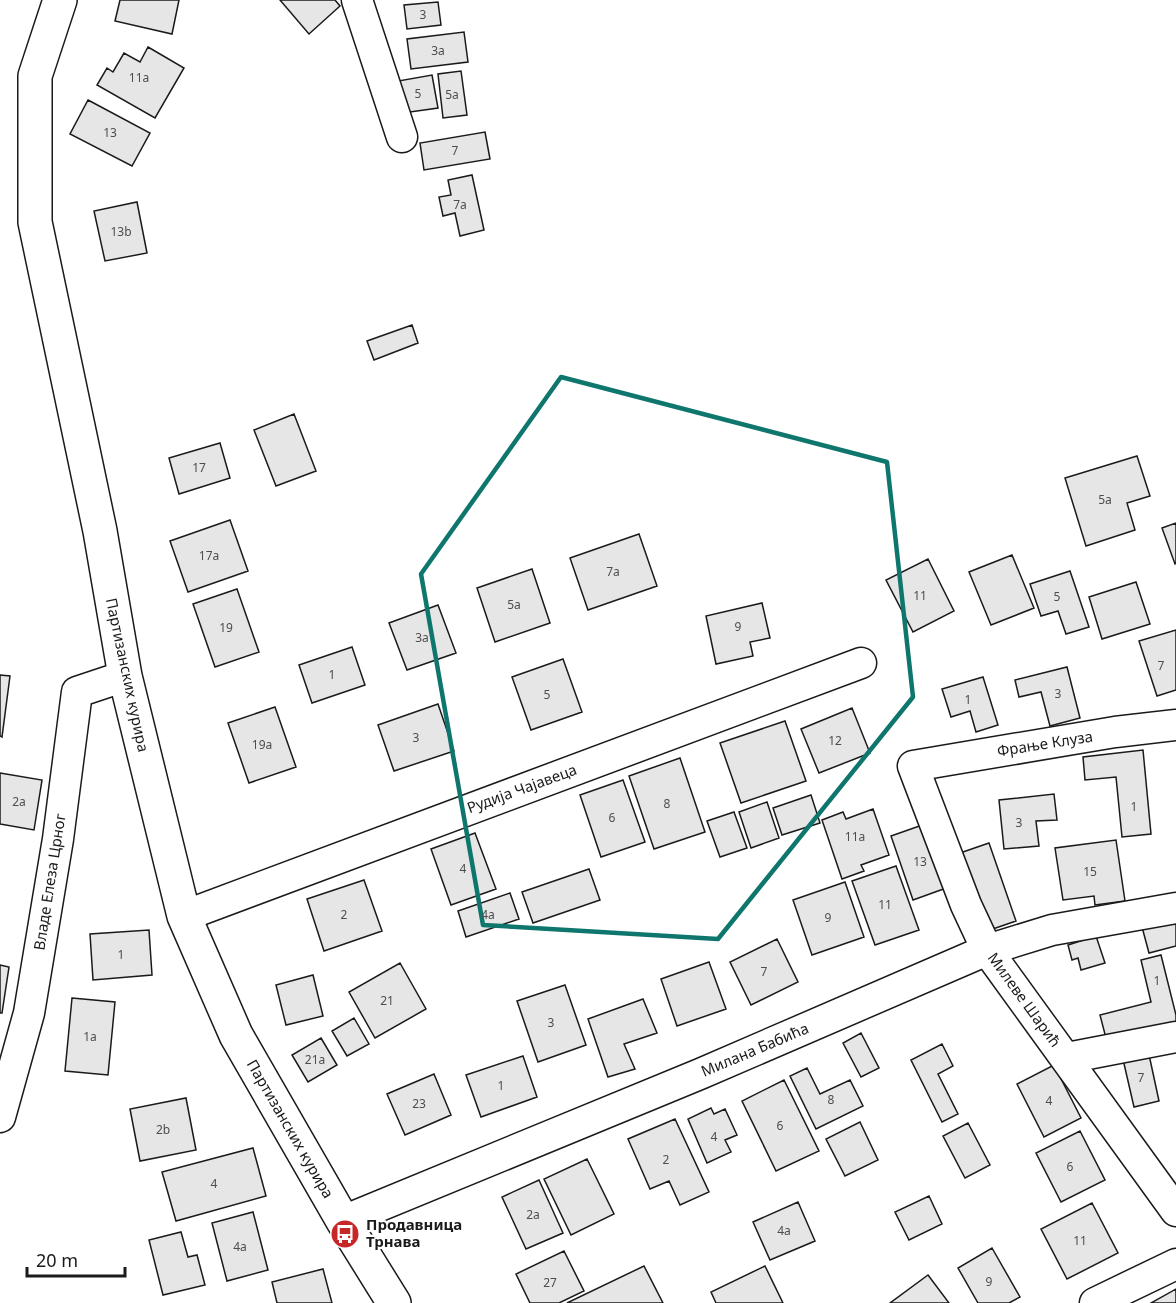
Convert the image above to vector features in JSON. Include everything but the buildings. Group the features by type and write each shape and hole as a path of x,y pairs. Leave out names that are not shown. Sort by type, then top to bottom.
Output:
{"street":[{"name":"Партизанских курира","path":"60,0 34,76 35,222 100,531 125,676 184,916 236,1035 343,1221 394,1303"},
{"path":"357,0 402,137"},
{"name":"Рудија Чајавеца","path":"184,916 861,663"},
{"name":"Владе Елеза Црног","path":"0,1117 29,1013 58,839 77,692 125,676"},
{"name":"Фрање Клуза","path":"914,766 1115,732 1176,725"},
{"name":"Милеве Шарић","path":"914,766 966,905 987,950 1176,1211"},
{"name":"Милана Бабића","path":"343,1221 700,1074 987,950 1053,930 1176,908"},
{"path":"1067,1058 1176,1037"},
{"path":"1095,1303 1176,1264"}],"highlighted area":[{"path":"561,377 887,462 913,697 718,939 483,925 421,574"}],"place":[{"name":"Продавница Трнава","path":"345,1234"}]}
